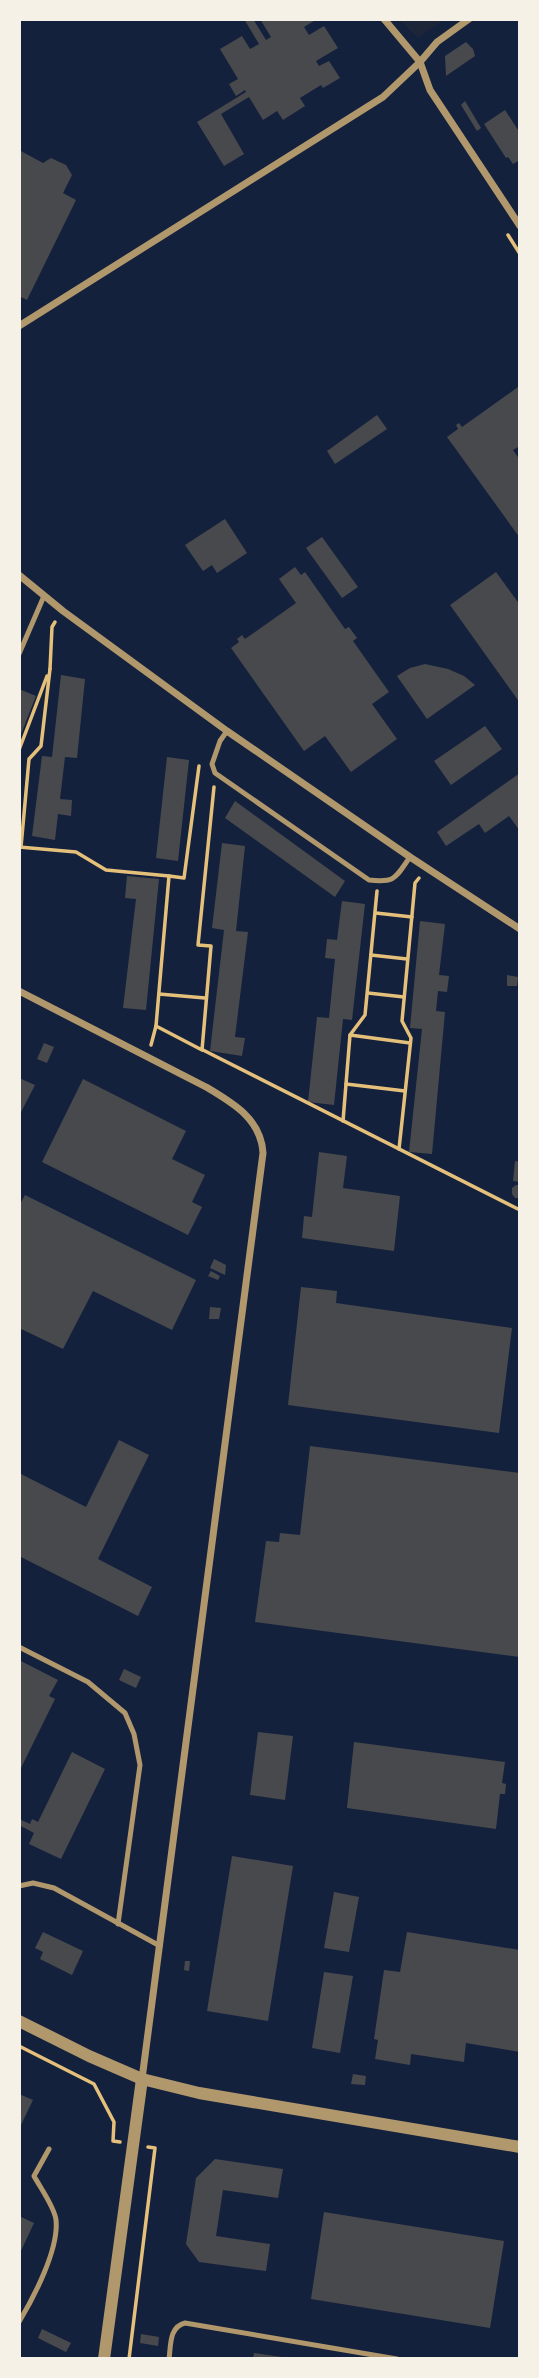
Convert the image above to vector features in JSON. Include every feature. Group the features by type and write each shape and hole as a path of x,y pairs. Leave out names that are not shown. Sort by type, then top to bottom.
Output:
{"street":[{"path":"384,19 420,62 430,90 520,226"},
{"path":"19,326 383,97 437,42 469,19"},
{"path":"19,575 63,611 227,731 520,929"},
{"path":"19,990 230,1102 247,1115 262,1143 263,1153 104,2359"},
{"path":"19,2021 89,2056 142,2078 199,2093 520,2147"}],"lane":[{"path":"19,654 44,596"},
{"path":"227,731 220,741 212,764 215,773 369,880 386,882 396,876 410,857"},
{"path":"19,1647 88,1682 125,1713 134,1734 140,1765 118,1924"},
{"path":"19,1886 33,1883 54,1888 160,1946"},
{"path":"19,2322 29,2306 55,2244 57,2217 34,2176 49,2149"},
{"path":"169,2359 173,2331 178,2324 184,2323 397,2359"}],"path":[{"path":"63,611 52,627 41,746 29,759 20,847 76,852 106,870 184,878 199,766 212,764"},
{"path":"19,750 50,669"},
{"path":"202,1050 211,946 198,945 215,773"},
{"path":"399,1150 411,1038 402,1021 404,997 415,883 426,867"},
{"path":"169,876 156,1027 520,1210"},
{"path":"343,1121 350,1035 365,1015 378,881"},
{"path":"375,913 412,918"},
{"path":"371,955 408,959"},
{"path":"368,993 404,997"},
{"path":"159,994 206,998"},
{"path":"350,1035 410,1043"},
{"path":"346,1084 405,1091"},
{"path":"19,2046 94,2084 114,2122 113,2141"},
{"path":"129,2359 155,2148"}],"shaded area":[{"path":"399,19 445,19 418,38"}],"building":[{"path":"244,19 253,19 266,40 271,37 260,19 317,19 304,27 309,35 324,26 338,48 316,61 319,66 329,61 340,78 323,88 321,85 300,98 305,106 283,120 277,111 263,120 249,97 221,114 244,154 224,166 197,122 246,92 245,90 236,96 229,84 238,79 220,49 242,36 250,49 259,44"},
{"path":"466,42 473,49 475,56 446,76 445,56"},
{"path":"465,101 481,128 477,131 461,105"},
{"path":"505,110 520,133 520,160 513,164 506,158 484,124"},
{"path":"19,150 43,163 51,158 66,165 72,175 63,193 76,200 27,300 19,296"},
{"path":"518,387 520,446 513,450 520,460 520,538 447,437 458,429 456,425 459,423 462,427"},
{"path":"377,415 387,429 335,464 327,451"},
{"path":"225,519 247,553 217,573 212,565 203,571 185,545"},
{"path":"322,537 358,587 342,598 306,548"},
{"path":"295,567 301,575 305,572 345,629 349,627 357,638 353,641 389,692 372,704 397,739 351,772 325,736 304,751 231,648 239,642 237,639 242,635 245,639 296,603 279,579"},
{"path":"496,572 520,605 520,703 450,605"},
{"path":"425,664 448,669 464,676 475,685 427,719 397,676 410,668"},
{"path":"61,675 85,679 77,758 65,757 60,799 72,800 71,816 58,814 55,840 32,836 42,756 52,757"},
{"path":"19,689 36,696 19,739"},
{"path":"485,726 502,749 451,785 434,761"},
{"path":"167,757 189,760 178,861 156,858"},
{"path":"520,773 520,831 509,816 485,833 479,824 446,846 437,832"},
{"path":"235,801 345,881 335,897 225,818"},
{"path":"222,843 245,846 236,931 248,932 235,1037 245,1038 242,1056 210,1051 224,930 212,928"},
{"path":"127,876 159,879 146,1010 123,1008 136,899 125,898"},
{"path":"342,901 365,904 352,1020 343,1019 334,1105 308,1102 317,1017 329,1018 335,959 325,958 327,939 337,940"},
{"path":"420,921 445,924 439,975 449,976 447,992 438,991 436,1011 445,1012 432,1154 409,1152 422,1029 410,1028"},
{"path":"507,975 518,977 517,986 507,986"},
{"path":"44,1043 54,1047 47,1063 37,1059"},
{"path":"19,1078 35,1085 19,1116"},
{"path":"83,1079 186,1131 172,1159 205,1175 192,1202 202,1207 188,1235 42,1162"},
{"path":"319,1152 347,1156 343,1188 400,1196 394,1251 302,1238 304,1216 312,1217"},
{"path":"515,1161 520,1162 520,1182 513,1181"},
{"path":"520,1185 520,1198 515,1198 512,1194 512,1188"},
{"path":"25,1195 196,1280 172,1330 93,1291 63,1349 19,1328 19,1206"},
{"path":"214,1259 226,1265 225,1275 210,1268"},
{"path":"211,1271 220,1276 218,1280 208,1276"},
{"path":"301,1287 337,1291 336,1303 512,1328 499,1433 288,1405"},
{"path":"210,1307 221,1308 219,1319 209,1319"},
{"path":"119,1440 149,1455 98,1559 152,1587 138,1616 19,1556 19,1473 86,1507"},
{"path":"310,1446 520,1473 520,1657 255,1622 266,1541 279,1542 280,1533 300,1535"},
{"path":"19,1660 58,1680 49,1696 55,1699 19,1772"},
{"path":"124,1669 141,1677 136,1688 119,1680"},
{"path":"258,1732 293,1736 285,1800 250,1795"},
{"path":"354,1742 505,1762 502,1783 506,1784 505,1794 500,1794 496,1829 347,1808"},
{"path":"72,1752 105,1769 61,1859 29,1844 34,1833 19,1825 19,1819 30,1824 32,1819 38,1822"},
{"path":"232,1856 293,1866 268,2021 207,2011"},
{"path":"334,1892 359,1897 349,1952 324,1948"},
{"path":"43,1932 83,1951 72,1975 40,1959 43,1952 35,1948"},
{"path":"407,1932 520,1950 520,2052 466,2043 464,2062 411,2054 410,2065 375,2059 378,2040 374,2039 384,1970 400,1972"},
{"path":"185,1961 190,1961 189,1971 184,1970"},
{"path":"324,1972 353,1976 340,2053 312,2048"},
{"path":"353,2074 366,2076 365,2085 351,2084"},
{"path":"19,2094 33,2100 19,2129"},
{"path":"215,2159 283,2169 278,2198 223,2190 216,2236 270,2244 266,2271 199,2262 186,2244 196,2178"},
{"path":"324,2212 504,2241 490,2328 311,2299"},
{"path":"19,2216 34,2223 19,2255"},
{"path":"42,2329 71,2343 66,2352 38,2338"},
{"path":"141,2334 159,2337 158,2346 140,2343"},
{"path":"254,2353 282,2357 282,2359 253,2359"}]}
